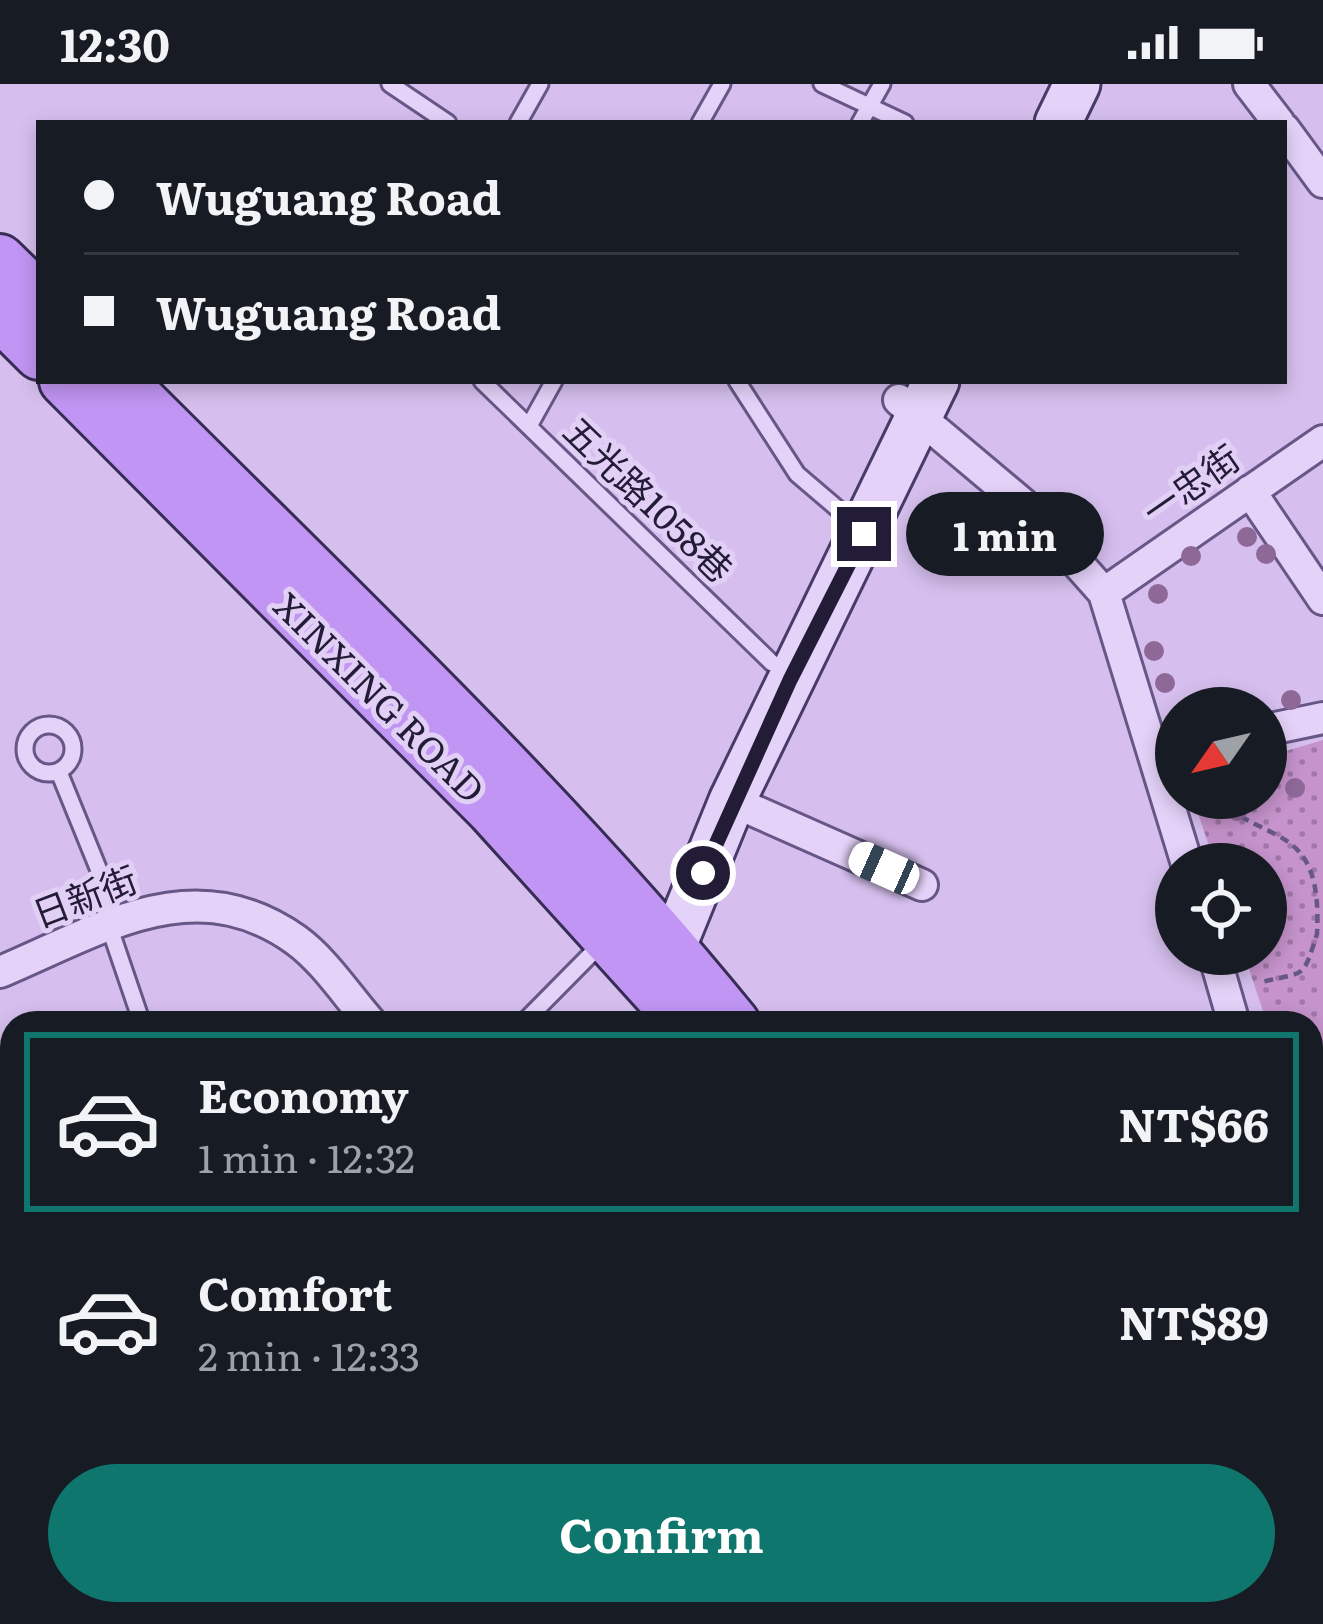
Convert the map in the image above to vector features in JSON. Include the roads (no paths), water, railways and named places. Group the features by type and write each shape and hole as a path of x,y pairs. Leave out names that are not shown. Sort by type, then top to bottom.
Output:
{"main road":[{"path":"1028,120 1045,84"},
{"path":"1059,120 1077,84"},
{"path":"0,259 36,294"},
{"path":"0,316 36,353"},
{"name":"XINXING ROAD","path":"67,384 491,810 644,935 723,1011"},
{"name":"XINXING ROAD","path":"125,384 488,750 644,935 664,1011"},
{"path":"644,935 732,801 916,394"},
{"path":"664,1011 644,935 845,515 916,394"}],"street":[{"path":"1249,84 1277,120"},
{"path":"1287,133 1323,182"},
{"path":"916,394 1104,593 1155,724"},
{"name":"一忠街","path":"1104,593 1323,441"},
{"path":"1250,491 1323,599"},
{"path":"1287,726 1323,718"},
{"path":"732,801 922,885"},
{"name":"日新街","path":"0,972 155,909 217,903 297,940 360,1011"},
{"path":"1220,975 1231,1011"}],"lane":[{"path":"391,84 444,120"},
{"path":"520,120 540,84"},
{"path":"702,120 722,84"},
{"path":"822,84 898,120"},
{"path":"862,120 882,84"},
{"name":"五光路1058巷","path":"485,384 772,663"},
{"path":"529,426 552,384"},
{"path":"739,384 797,474 845,515"},
{"path":"59,772 110,900 109,926 138,1011"},
{"path":"540,1011 644,935"}]}
